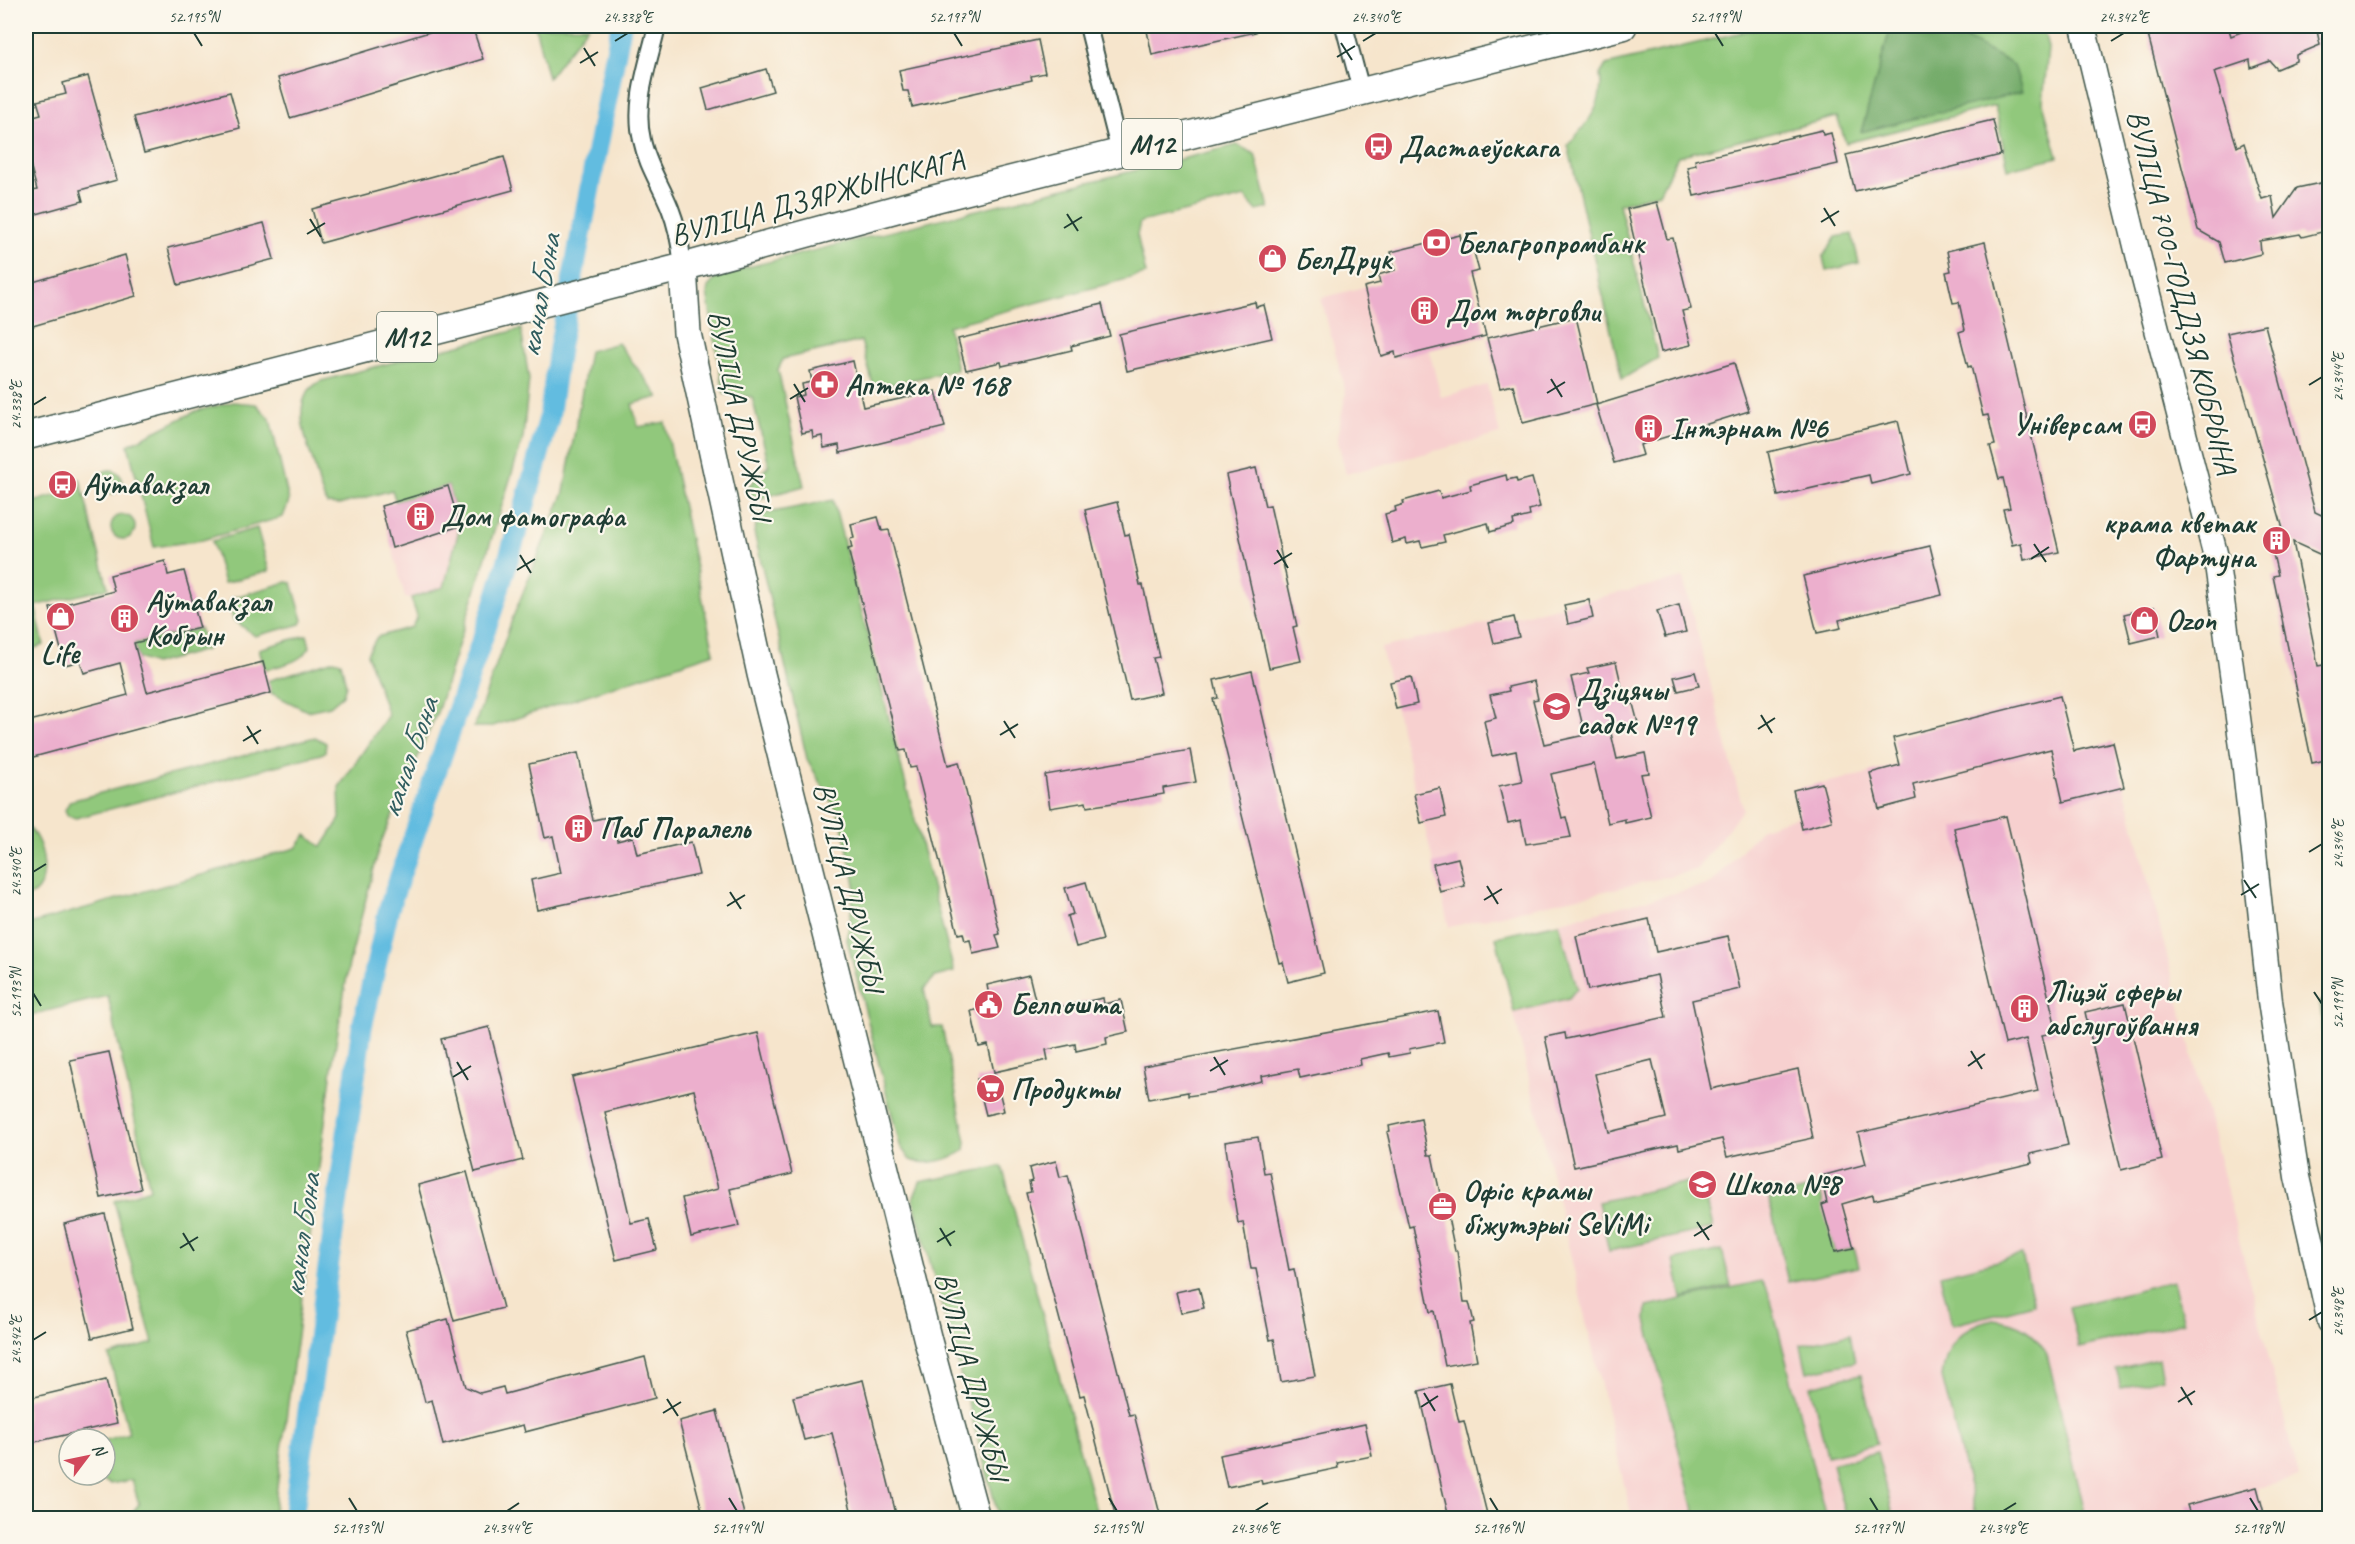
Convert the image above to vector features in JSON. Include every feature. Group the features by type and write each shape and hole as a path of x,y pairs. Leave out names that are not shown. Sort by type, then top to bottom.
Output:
{"main road":[{"name":"ВУЛІЦА ДЗЯРЖЫНСКАГА","path":"27,434 683,267 926,201 1361,90 1586,29 1623,26"},
{"name":"ВУЛІЦА ДРУЖБЫ","path":"683,267 687,333 761,674 926,1330 976,1518"}],"street":[{"path":"657,26 642,89 639,112 641,139 650,168 670,207 678,231 683,267"},
{"path":"1088,26 1120,152"},
{"path":"1344,26 1361,90"},
{"name":"ВУЛІЦА 700-ГОДДЗЯ КОБРЫНА","path":"2083,26 2143,275 2216,557 2246,769 2270,1001 2297,1177 2330,1322"}],"shaded area":[{"path":"1364,287 1381,355 1395,352 1396,358 1429,350 1441,397 1487,385 1500,434 1346,474 1337,437 1346,393 1321,298"},
{"path":"448,486 460,526 444,588 411,598 405,597 381,506"},
{"name":"Дзіцячы садок №19","path":"1683,578 1743,809 1696,870 1449,927 1381,648"},
{"path":"2113,742 2299,1477 2188,1504 2191,1518 1632,1518 1496,937 1711,884 1762,828 1799,816 1793,790 1870,773 1880,809 1916,799 1913,784 2072,744 2075,751"}],"green space":[{"path":"535,26 588,26 548,78"},
{"path":"1767,26 2043,26 2048,48 2043,103 2058,157 2008,169 1995,106 1846,143 1837,117 1678,156 1659,193 1619,204 1658,358 1622,379 1568,145 1593,113 1600,95 1600,75 1606,65"},
{"path":"1891,26 1944,26 2014,65 2022,92 1861,132"},
{"path":"1237,145 1255,154 1269,208 1257,211 1245,197 1140,222 1137,235 1146,274 948,326 957,370 874,388 861,341 783,359 778,370 804,486 758,499 745,490 769,465 752,397 724,394 707,293 708,287 720,274"},
{"path":"1852,234 1859,263 1826,271 1823,257 1836,237"},
{"path":"521,329 529,379 523,438 438,710 380,845 349,964 333,1061 273,1518 128,1518 139,1504 132,1480 117,1483 117,1436 129,1433 109,1356 153,1343 114,1201 150,1189 108,996 26,1016 26,925 296,848 306,835 322,847 340,819 339,787 388,715 367,654 377,637 412,627 417,616 411,598 444,587 460,526 448,486 396,502 392,490 339,505 327,504 321,491 302,421 305,398 321,381"},
{"path":"618,343 659,397 632,404 638,427 665,422 714,653 490,727 474,727 513,617 564,492 589,351"},
{"path":"233,402 256,404 270,419 289,501 283,517 202,540 154,547 128,445 196,411"},
{"path":"110,470 115,471 121,477 121,487 115,493 110,494 105,493 99,487 98,482 99,477 105,471"},
{"path":"80,479 108,588 35,606 44,645 26,651 26,504 71,491 69,482"},
{"path":"833,500 954,972 935,977 924,989 932,1027 942,1027 966,1142 965,1150 953,1157 938,1161 910,1160 900,1146 847,940 855,884 841,819 807,759 754,532 759,517 763,514"},
{"path":"123,515 128,516 134,522 134,532 128,538 123,539 118,538 112,532 111,527 112,522 118,516"},
{"path":"257,528 269,571 224,583 212,541"},
{"path":"287,582 292,583 303,620 301,624 255,636 233,619 229,602 232,598"},
{"path":"200,628 206,650 154,664 138,658 134,643"},
{"path":"307,635 310,647 301,657 290,663 265,670 259,649"},
{"path":"334,660 341,662 346,685 343,695 330,706 307,711 271,693 267,681"},
{"path":"315,737 326,743 325,752 321,754 76,818 68,816 65,810 70,801"},
{"path":"26,826 38,841 44,863 40,885 35,893 26,897"},
{"path":"1559,923 1577,988 1569,998 1514,1012 1496,937"},
{"path":"2330,999 2329,1081 2320,1002"},
{"path":"1002,1166 1098,1518 999,1518 913,1199 920,1182"},
{"path":"1702,1179 1713,1228 1609,1251 1598,1202"},
{"path":"1819,1187 1835,1252 1854,1248 1859,1267 1788,1282 1769,1199"},
{"path":"1722,1250 1731,1286 1682,1298 1674,1260"},
{"path":"2022,1255 2034,1304 1952,1325 1940,1275"},
{"path":"1761,1281 1769,1293 1826,1518 1696,1518 1646,1320 1647,1307"},
{"path":"2173,1281 2184,1322 2079,1348 2069,1307"},
{"path":"1993,1319 2011,1322 2025,1329 2037,1339 2047,1354 2084,1508 2082,1518 1977,1518 1942,1377 1947,1355 1957,1339 1972,1327"},
{"path":"1850,1334 1855,1362 1807,1372 1801,1345"},
{"path":"2159,1359 2163,1378 2121,1388 2116,1369"},
{"path":"1861,1374 1877,1444 1827,1456 1811,1386"},
{"path":"1877,1452 1894,1518 1846,1518 1832,1464"}],"building":[{"path":"449,26 472,26 483,59 290,118 278,78"},
{"path":"1146,26 1256,26 1256,32 1152,55"},
{"path":"2154,26 2228,26 2231,36 2256,26 2316,26 2320,45 2296,55 2296,61 2277,69 2270,61 2251,68 2250,60 2214,72 2237,147 2244,143 2262,199 2272,196 2276,218 2297,188 2330,181 2330,230 2302,237 2300,234 2260,241 2261,254 2225,263 2219,242 2198,230 2147,31"},
{"path":"1038,40 1045,73 1031,76 1032,80 912,107 908,91 903,91 899,70"},
{"path":"766,69 773,91 708,110 702,88"},
{"path":"88,76 117,180 80,190 83,201 26,217 26,193 37,190 26,149 26,118 41,114 37,101 66,94 63,83"},
{"path":"230,92 240,128 144,153 134,117"},
{"path":"1993,120 2001,155 1855,191 1846,155"},
{"path":"1822,130 1823,135 1831,133 1838,164 1694,196 1687,167 1696,165 1695,160"},
{"path":"504,157 513,190 321,243 312,209"},
{"path":"1657,202 1667,239 1673,238 1691,309 1682,311 1691,345 1661,352 1627,209"},
{"path":"264,223 274,259 178,285 168,248"},
{"name":"Дом торговли","path":"1460,235 1462,244 1471,241 1479,271 1470,273 1486,336 1396,358 1395,352 1381,356 1364,287 1380,283 1378,275 1395,270 1391,252"},
{"path":"1985,242 2059,552 2024,560 2021,543 2012,545 2003,509 2010,508 2003,478 1999,479 1990,446 1995,445 1988,415 1983,416 1971,366 1968,367 1959,332 1965,330 1959,302 1953,303 1946,272 1951,271 1947,251"},
{"path":"125,255 136,296 26,328 26,284"},
{"path":"1255,302 1256,307 1264,305 1272,338 1127,371 1119,334"},
{"path":"1102,304 1110,336 1071,346 1072,350 1051,355 1002,366 1001,362 966,370 958,339"},
{"path":"1576,317 1597,404 1523,423 1513,385 1500,388 1487,338"},
{"path":"2265,325 2315,512 2330,519 2330,559 2293,542 2318,666 2330,664 2330,759 2312,763 2273,576 2278,575 2268,533 2283,529 2227,333"},
{"path":"853,361 863,407 936,391 945,427 840,453 839,445 824,448 822,436 813,438 812,431 802,433 794,397 804,395 802,384 812,382 810,371"},
{"name":"Інтэрнат №6","path":"1734,363 1749,411 1640,445 1643,455 1614,463 1596,405"},
{"path":"1898,421 1911,474 1871,484 1869,475 1778,496 1768,452"},
{"path":"1256,468 1265,506 1270,505 1297,626 1293,627 1301,661 1269,668 1226,475"},
{"path":"1506,475 1507,480 1516,478 1517,482 1532,478 1540,507 1529,510 1530,516 1513,520 1514,525 1490,532 1488,523 1443,535 1445,542 1422,547 1420,541 1407,544 1406,539 1392,543 1385,514 1396,511 1395,507 1404,504 1403,501 1439,491 1441,498 1471,490 1470,485"},
{"name":"Дом фатографа","path":"448,486 460,526 392,548 381,506"},
{"path":"1117,502 1125,535 1129,534 1140,585 1143,585 1159,657 1153,658 1162,693 1130,700 1085,510"},
{"path":"878,517 882,531 889,530 948,765 959,762 1000,934 996,935 1000,948 973,954 970,940 965,941 963,933 958,934 916,767 910,768 906,750 900,751 848,549 852,548 850,539 854,538 851,524"},
{"path":"1930,546 1942,595 1839,620 1841,628 1817,633 1803,576"},
{"path":"165,561 168,575 184,571 200,628 134,643 147,692 263,662 271,693 26,759 26,722 128,695 120,663 84,673 80,661 65,665 50,608 114,591 110,575"},
{"path":"1589,600 1593,618 1568,624 1564,605"},
{"path":"1679,605 1686,632 1665,637 1657,611"},
{"path":"2154,607 2160,636 2131,643 2124,614"},
{"path":"1514,617 1519,637 1494,643 1489,623"},
{"path":"1616,662 1626,705 1633,704 1638,723 1610,729 1617,759 1645,753 1649,773 1641,774 1651,817 1625,823 1625,819 1608,823 1594,764 1551,774 1562,818 1566,817 1571,837 1526,844 1521,820 1508,823 1499,786 1522,781 1516,751 1492,756 1484,721 1496,718 1490,695 1509,691 1508,687 1534,681 1538,699 1533,700 1544,744 1585,735 1571,677 1589,673 1587,668"},
{"path":"1252,671 1324,973 1288,982 1283,962 1279,963 1213,699 1218,698 1214,680"},
{"path":"1695,672 1699,686 1678,691 1674,677"},
{"path":"1411,677 1417,704 1396,709 1390,682"},
{"path":"2060,696 2074,751 2113,742 2124,787 2063,802 2051,749 1913,784 1916,799 1879,809 1870,773 1900,765 1893,738"},
{"path":"1190,750 1196,782 1163,788 1164,794 1087,807 1086,802 1050,808 1045,775"},
{"name":"Паб Паралель","path":"578,753 593,820 612,816 617,841 633,837 637,854 691,842 699,875 537,910 531,880 561,873 553,836 545,838 529,764"},
{"path":"1822,783 1832,821 1802,829 1793,790"},
{"path":"1440,788 1446,817 1421,823 1414,794"},
{"name":"Ліцэй сферы абслугоўвання","path":"2006,816 2057,1032 2042,1035 2068,1145 2030,1154 2032,1163 1874,1200 1873,1195 1842,1204 1854,1248 1835,1252 1822,1205 1827,1203 1821,1176 1866,1164 1858,1133 2038,1091 2026,1039 2005,1044 1954,828"},
{"path":"1458,858 1465,886 1440,892 1433,864"},
{"path":"1086,882 1103,940 1076,947 1067,916 1073,914 1065,888"},
{"path":"1649,919 1656,952 1728,936 1740,989 1692,1000 1711,1089 1798,1069 1813,1138 1727,1157 1722,1139 1679,1149 1678,1144 1574,1167 1545,1037 1565,1033 1566,1039 1666,1017 1657,975 1588,990 1576,936","holes":["1652,1060 1666,1118 1609,1132 1595,1074"]},
{"path":"1029,975 1038,1012 1103,998 1104,1004 1121,1000 1128,1032 1106,1037 1107,1044 1076,1051 1075,1044 1046,1050 1048,1060 994,1072 988,1045 979,1047 971,1011 981,1009 979,998 989,996 987,985"},
{"path":"2125,1003 2162,1160 2121,1170 2085,1012"},
{"path":"1438,1011 1444,1042 1409,1049 1410,1053 1389,1057 1388,1053 1360,1059 1361,1065 1300,1078 1298,1069 1261,1076 1262,1081 1215,1092 1188,1096 1188,1092 1149,1099 1143,1066"},
{"path":"489,1027 523,1160 475,1172 441,1039"},
{"path":"758,1033 792,1174 730,1189 739,1226 691,1237 682,1198 718,1189 694,1090 605,1112 631,1223 649,1219 657,1250 616,1260 572,1077"},
{"path":"109,1052 141,1189 101,1198 70,1060"},
{"path":"995,1075 1004,1111 986,1115 977,1079"},
{"path":"1421,1119 1428,1155 1432,1155 1442,1203 1445,1203 1455,1251 1457,1251 1464,1302 1469,1302 1474,1322 1470,1323 1477,1360 1445,1366 1434,1311 1430,1312 1413,1226 1409,1227 1387,1132 1390,1131 1389,1126"},
{"path":"1258,1137 1264,1173 1270,1172 1289,1270 1294,1269 1315,1376 1281,1382 1274,1339 1270,1340 1256,1269 1251,1269 1243,1222 1238,1223 1225,1142"},
{"path":"1056,1161 1060,1177 1068,1175 1129,1415 1134,1414 1161,1518 1116,1518 1084,1395 1080,1396 1026,1193 1031,1192 1029,1182 1032,1181 1029,1168"},
{"path":"467,1172 503,1308 454,1321 418,1185"},
{"path":"105,1214 133,1328 92,1338 64,1224"},
{"path":"1199,1287 1204,1308 1181,1313 1176,1292"},
{"path":"448,1319 466,1387 480,1393 503,1387 505,1394 645,1357 655,1398 525,1432 523,1425 443,1445 432,1400 425,1402 406,1330"},
{"path":"106,1380 117,1423 100,1427 57,1427 57,1437 26,1444 26,1399"},
{"path":"863,1380 897,1518 853,1518 832,1433 804,1440 793,1397"},
{"path":"1450,1384 1459,1422 1464,1421 1488,1518 1449,1518 1419,1391"},
{"path":"717,1411 745,1518 704,1518 679,1421"},
{"path":"1365,1424 1372,1456 1337,1463 1338,1468 1287,1479 1262,1484 1261,1480 1227,1487 1220,1455"},
{"path":"2257,1487 2264,1513 2241,1518 2191,1518 2187,1505"}],"waterway":[{"name":"канал Бона","path":"293,1518 362,1027 389,908 493,608 549,418 559,349 621,26"}],"place":[{"name":"Дастаеўскага","path":"1378,147"},
{"name":"Белагропромбанк","path":"1436,243"},
{"name":"БелДрук","path":"1273,259"},
{"name":"Дом торговли","path":"1425,311"},
{"name":"Аптека № 168","path":"824,385"},
{"name":"Універсам","path":"2142,424"},
{"name":"Інтэрнат №6","path":"1649,428"},
{"name":"Аўтавакзал","path":"62,484"},
{"name":"Дом фатографа","path":"420,516"},
{"name":"крама кветак Фартуна","path":"2276,540"},
{"name":"Life","path":"60,616"},
{"name":"Аўтавакзал Кобрын","path":"125,618"},
{"name":"Ozon","path":"2145,620"},
{"name":"Дзіцячы садок №19","path":"1556,707"},
{"name":"Паб Паралель","path":"579,828"},
{"name":"Белпошта","path":"989,1004"},
{"name":"Ліцэй сферы абслугоўвання","path":"2024,1008"},
{"name":"Продукты","path":"990,1089"},
{"name":"Школа №8","path":"1702,1184"},
{"name":"Офіс крамы біжутэрыі SeViMi","path":"1442,1207"}]}
